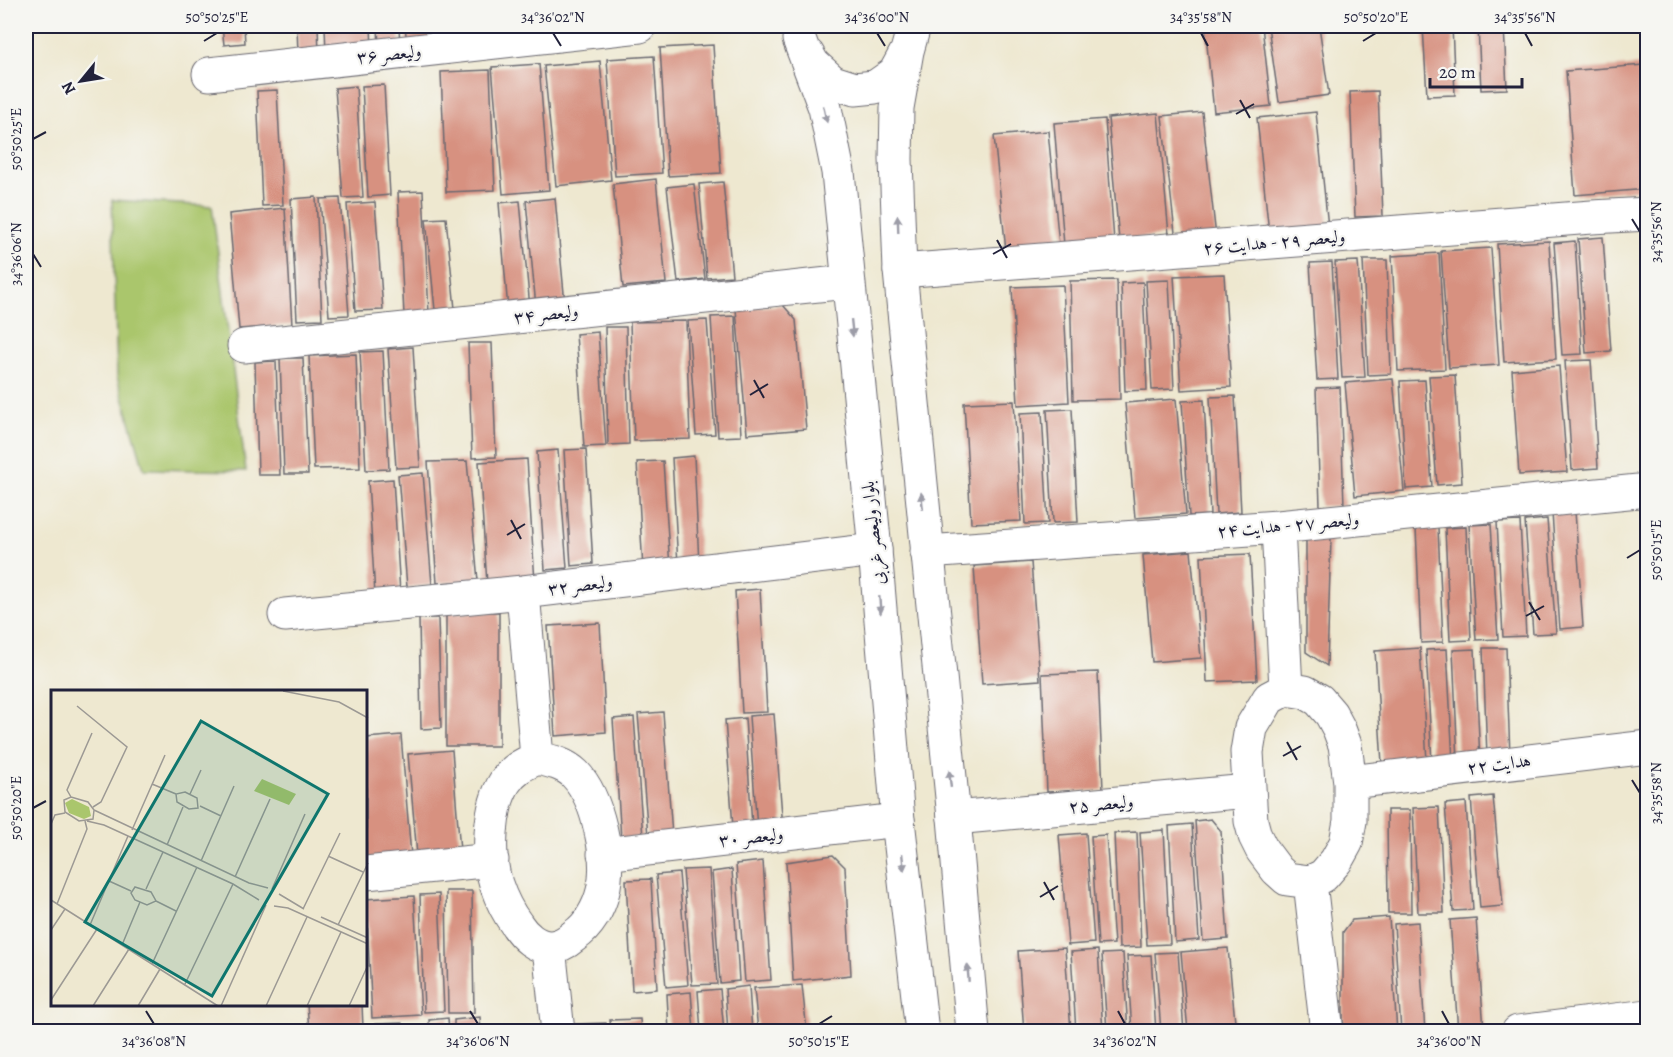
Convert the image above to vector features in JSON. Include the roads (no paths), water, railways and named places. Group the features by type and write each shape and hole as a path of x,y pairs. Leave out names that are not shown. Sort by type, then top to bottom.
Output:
{"street":[{"name":"ولیعصر ۳۶","path":"209,74 640,26"},
{"path":"797,32 813,63 833,81 855,89 875,87 895,73 911,38"},
{"name":"بلوار ولیعصر غربی","path":"797,32 825,108 837,172 875,550 898,820 922,1032"},
{"path":"911,38 897,108 896,159 900,271 973,1032"},
{"name":"ولیعصر ۲۹ - هدایت ۲۶","path":"900,271 1647,214"},
{"name":"ولیعصر ۳۴","path":"244,346 847,282"},
{"name":"ولیعصر ۲۷ - هدایت ۲۴","path":"927,552 1278,527 1647,490"},
{"path":"1278,527 1286,689"},
{"name":"ولیعصر ۳۲","path":"285,615 523,592 875,550"},
{"path":"523,592 537,758"},
{"path":"1286,689 1305,692 1319,700 1331,714 1339,729 1345,746 1350,782 1350,821 1346,843 1336,861 1323,876 1310,882 1287,879 1262,850 1255,836 1248,791 1247,752 1251,728 1269,698 1286,689"},
{"name":"هدایت ۲۲","path":"1350,782 1647,747"},
{"path":"537,758 556,762 574,772 588,792 597,814 604,854 603,891 595,913 583,930 565,943 549,947 534,943 521,931 510,915 495,882 491,840 496,800 506,780 520,765 537,758"},
{"name":"ولیعصر ۲۵","path":"954,818 1248,791"},
{"name":"ولیعصر ۳۰","path":"604,854 898,820"},
{"path":"368,873 492,861"},
{"path":"1310,882 1327,1032"},
{"path":"549,947 558,1032"},
{"path":"1518,1032 1647,1016"}]}
